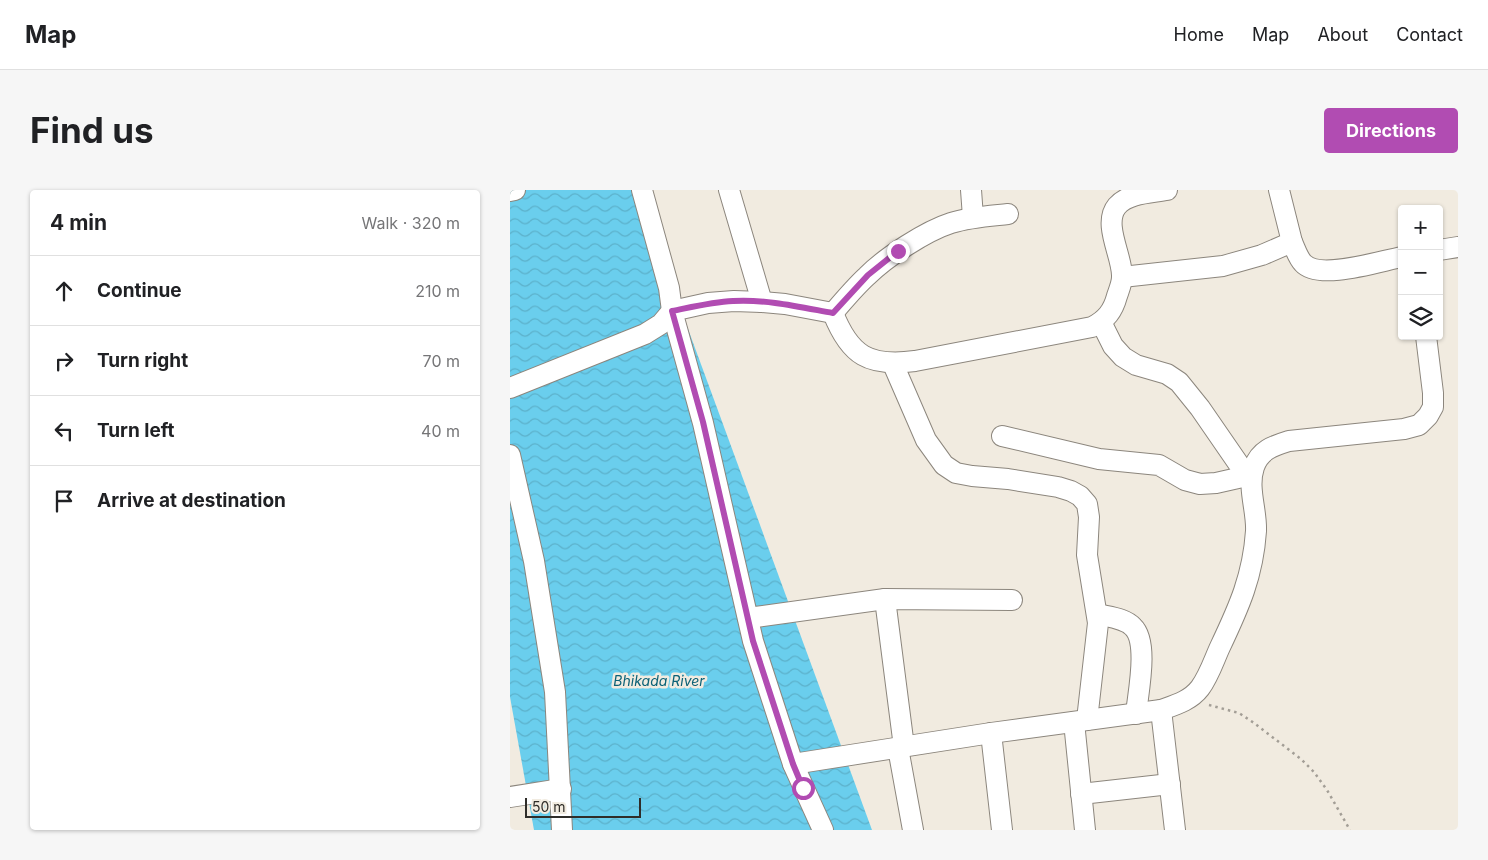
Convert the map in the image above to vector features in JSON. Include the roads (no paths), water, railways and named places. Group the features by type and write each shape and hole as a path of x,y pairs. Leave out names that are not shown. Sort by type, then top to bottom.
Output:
{"street":[{"path":"510,191 515,190"},
{"path":"642,190 669,288 672,311 703,422 753,641 793,764 823,830"},
{"path":"729,190 762,302"},
{"path":"971,190 973,217"},
{"path":"833,313 841,333 853,349 871,360 893,364 1092,327 1101,322 1114,308 1122,277 1112,229 1112,218 1117,206 1134,196 1167,190"},
{"path":"1279,190 1292,242 1303,264 1318,270 1334,271 1398,258"},
{"path":"833,313 868,275 898,251 949,223 973,217 1008,214"},
{"path":"1122,277 1222,266 1262,255 1292,242"},
{"path":"1443,249 1458,246"},
{"path":"513,387 645,334 661,324 672,311 708,303 734,300 785,304 833,313"},
{"path":"793,764 991,733 1161,710 1186,701 1200,688 1240,604 1249,580 1255,555 1256,525 1249,479 1200,408 1179,382 1167,374 1136,365 1123,357 1113,346 1101,322"},
{"path":"1249,479 1261,453 1275,445 1289,441 1404,429 1419,425 1428,416 1433,406 1426,340"},
{"path":"893,364 926,440 944,466 956,473 972,476 1008,479 1058,487 1076,494 1086,504 1089,517 1087,555 1098,623 1081,721 1081,794 1085,830"},
{"path":"1002,436 1099,459 1159,465 1185,480 1194,482 1208,484 1249,479"},
{"path":"510,455 544,615 555,692 562,830"},
{"path":"748,618 885,599 1012,600"},
{"path":"885,599 901,747 913,830"},
{"path":"1097,614 1123,620 1139,634 1141,656 1136,714"},
{"path":"1161,710 1175,830"},
{"path":"991,733 1002,830"},
{"path":"1081,794 1170,784"},
{"path":"510,796 561,789"}],"water":[{"name":"Bhikada River","path":"510,190 637,190 872,830 534,830 510,697"}]}
